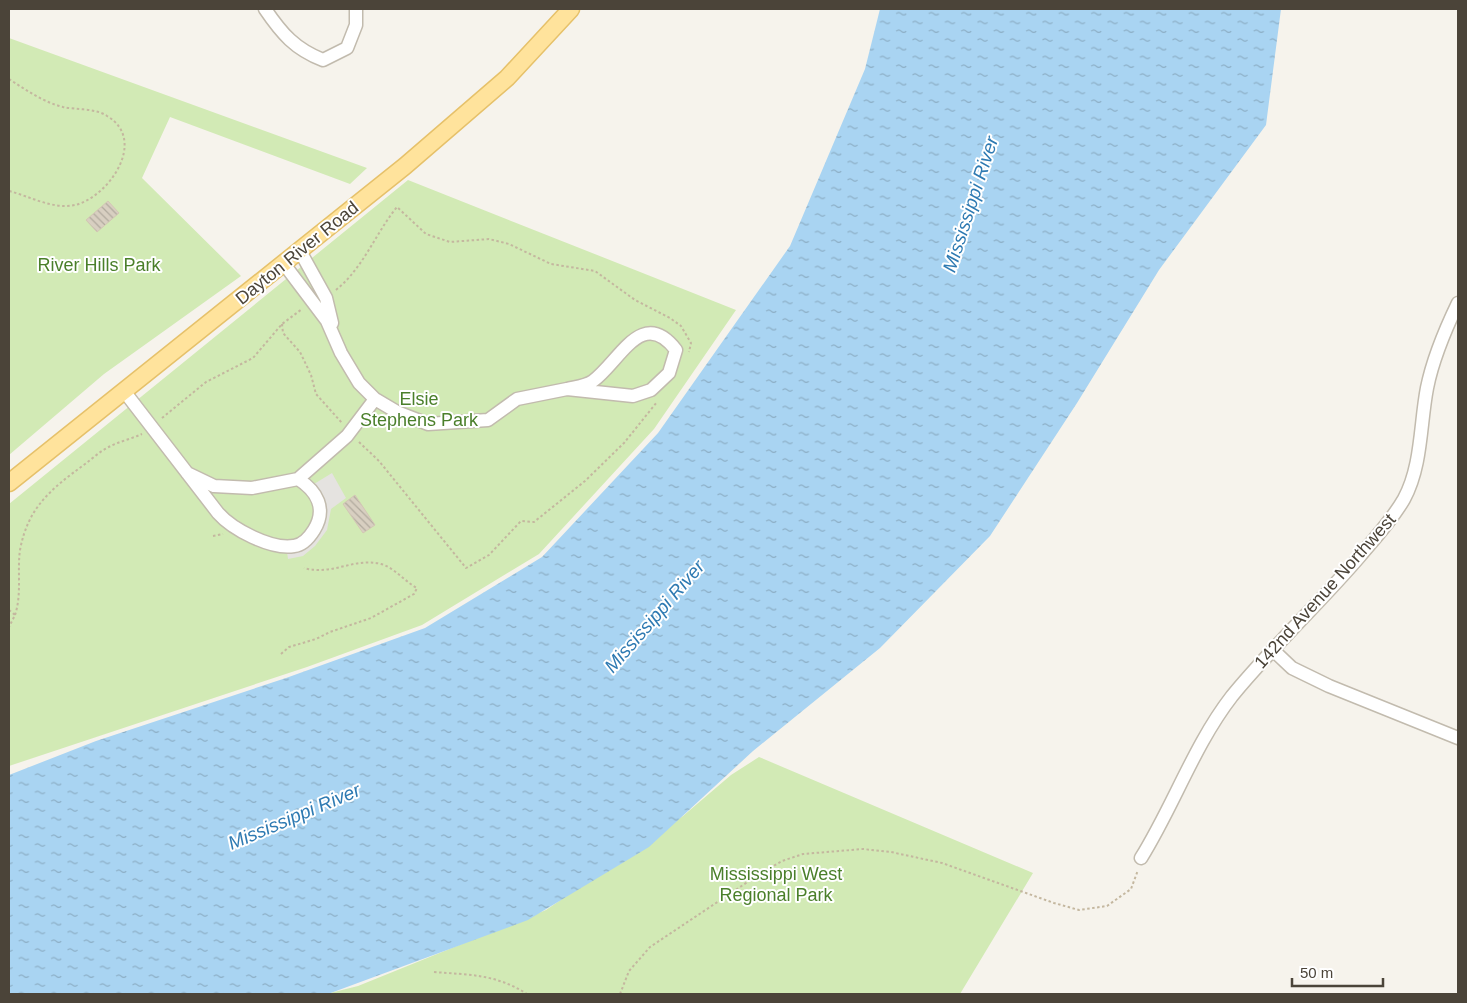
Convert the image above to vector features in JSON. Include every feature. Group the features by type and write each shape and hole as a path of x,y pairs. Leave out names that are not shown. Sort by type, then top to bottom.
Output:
{"main road":[{"name":"Dayton River Road","path":"9,483 405,166 507,78 571,9"}],"street":[{"path":"265,9 278,29 302,52 323,60 347,48 356,25 356,9"},
{"path":"300,251 335,340 359,383 375,399 397,412 428,424 459,424 488,420 517,399 591,383 638,335 654,333 666,338 676,350 669,372 651,390 633,396 567,389"},
{"path":"284,264 321,301"},
{"name":"142nd Avenue Northwest","path":"1141,858 1157,832 1185,773 1212,725 1231,698 1350,567 1396,513 1405,496 1419,447 1427,388 1433,362 1458,303"},
{"path":"124,392 228,524 271,543 292,547 306,541 317,526 320,506 316,495 309,486 298,479"},
{"path":"187,473 214,486 252,488 298,479 347,436 375,399"},
{"path":"1273,650 1292,668 1329,686 1458,738"}],"path":[{"path":"9,80 46,102 107,115 116,123 126,147 119,171 94,194 76,205 55,205 9,191"},
{"path":"9,627 18,606 20,553 24,530 35,509 62,481 106,448 142,434 206,382 253,358 292,315 321,301 352,277 382,226 398,207"},
{"path":"281,654 288,647 316,639 330,632 371,618 414,594 416,588 405,582 393,568 380,564 350,564 328,571 304,568"},
{"path":"9,610 15,615"},
{"path":"620,994 629,971 650,948 761,873 782,861 803,854 863,849 891,852 942,864 1079,910 1107,906 1131,889 1141,858"},
{"path":"434,972 480,975 498,979 527,994"}],"green space":[{"name":"River Hills Park","path":"9,38 367,168 350,184 170,117 142,178 241,276 104,374 9,455"},
{"name":"Elsie Stephens Park","path":"408,180 736,310 654,429 539,554 422,625 307,667 9,766 9,504"},
{"name":"Mississippi West Regional Park","path":"759,757 1033,873 960,994 326,994 358,986 546,910 683,816 731,775"}],"shaded area":[{"path":"332,473 346,498 331,509 327,530 315,546 303,556 288,559 287,552 295,551 324,501 314,484"}],"water":[{"name":"Mississippi River","path":"880,9 1281,9 1266,125 1159,270 1077,403 990,536 880,648 753,751 649,847 528,920 328,994 9,994 9,775 96,741 286,678 425,628 542,557 658,433 790,246 865,69"}],"building":[{"path":"108,201 119,213 97,232 86,220"},
{"path":"355,495 375,525 363,533 343,504"}]}
